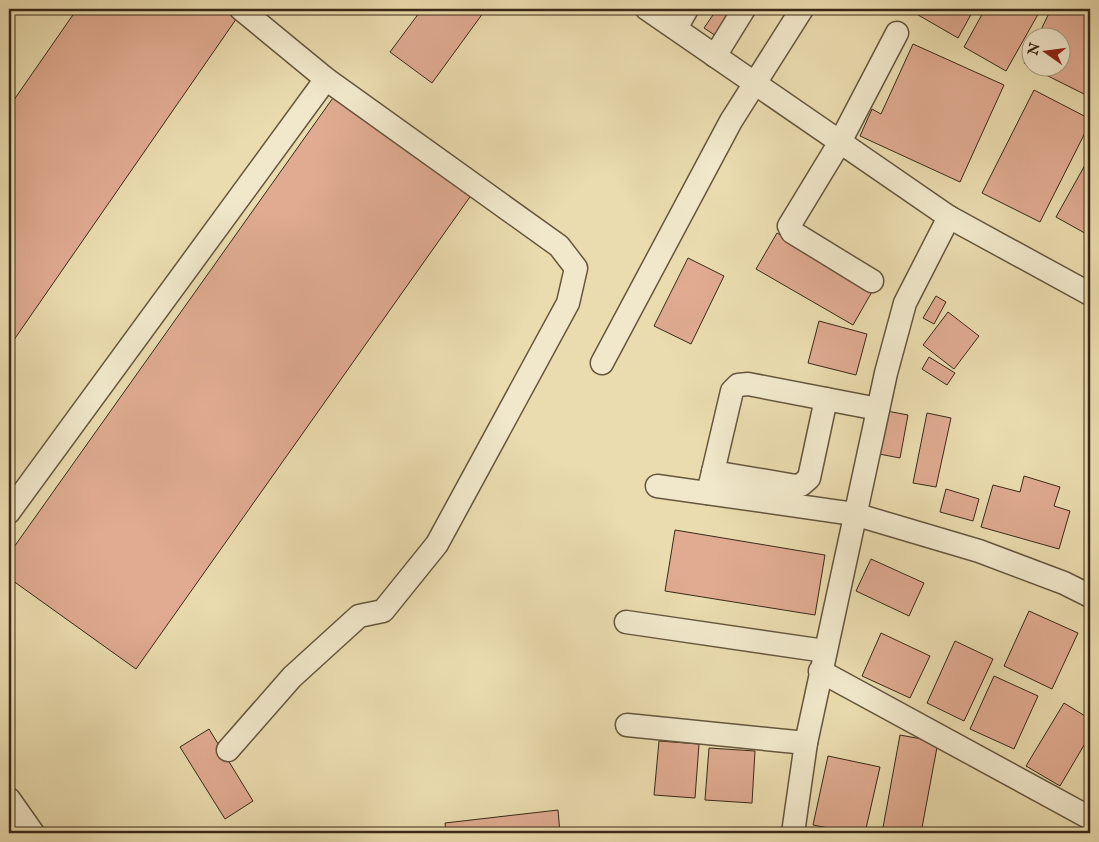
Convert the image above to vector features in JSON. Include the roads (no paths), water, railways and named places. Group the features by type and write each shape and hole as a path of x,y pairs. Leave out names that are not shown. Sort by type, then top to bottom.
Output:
{"street":[{"path":"228,750 292,677 360,616 383,611 438,544 568,302 576,268 560,246 326,79 241,9"},
{"path":"647,9 949,217 1090,294"},
{"path":"676,28 687,9"},
{"path":"715,56 744,9"},
{"path":"602,363 731,121 802,9"},
{"path":"872,281 789,230 790,223 840,142 898,33"},
{"path":"9,512 326,79"},
{"path":"793,833 806,743 878,409 905,303 949,217"},
{"path":"708,493 732,390 738,385 748,384 878,409"},
{"path":"713,472 796,486 802,485 809,478 826,399"},
{"path":"657,486 854,514 979,551 1064,583 1090,596"},
{"path":"626,622 823,661 1090,818"},
{"path":"627,725 806,743"},
{"path":"11,799 33,833"}]}
